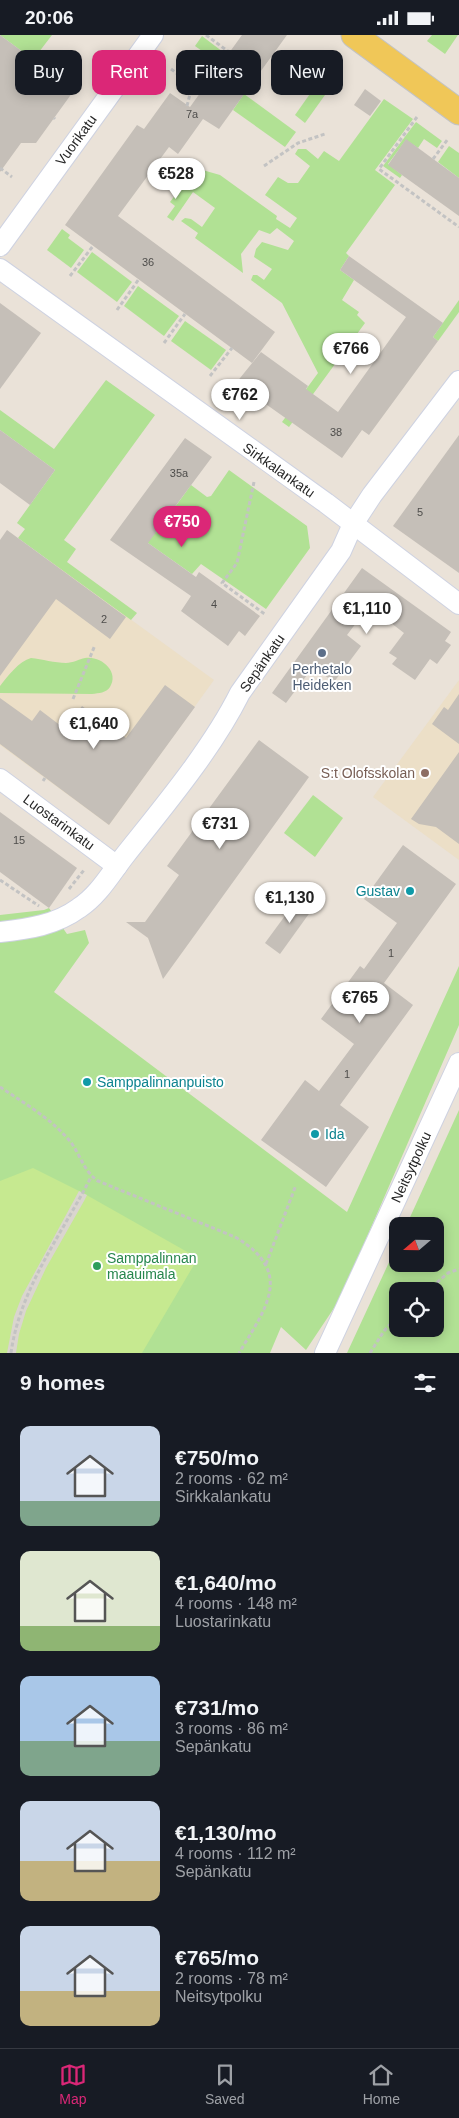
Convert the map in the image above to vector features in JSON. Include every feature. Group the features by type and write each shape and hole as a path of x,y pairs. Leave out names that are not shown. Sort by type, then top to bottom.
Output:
{"main road":[{"path":"354,35 459,113"}],"street":[{"name":"Vuorikatu","path":"0,246 153,35"},
{"name":"Sirkkalankatu","path":"0,269 353,524 459,604"},
{"name":"Sepänkatu","path":"0,932 44,916 65,918 94,897 148,827 228,717 240,693 342,551 353,524 372,495 459,381"},
{"name":"Luostarinkatu","path":"0,779 117,866"},
{"name":"Neitsytpolku","path":"325,1353 459,1063"}],"path":[{"path":"206,35 226,50"},
{"path":"171,69 176,73"},
{"path":"187,105 190,95"},
{"path":"417,117 379,169 459,227"},
{"path":"264,167 298,143 325,134"},
{"path":"433,159 448,139"},
{"path":"0,168 12,177"},
{"path":"70,276 93,246"},
{"path":"117,309 139,279"},
{"path":"164,343 185,314"},
{"path":"210,376 232,348"},
{"path":"254,482 239,558 222,583 228,591 266,615"},
{"path":"73,699 95,645"},
{"path":"42,781 45,778"},
{"path":"67,891 84,870"},
{"path":"0,880 44,916"},
{"path":"0,1087 59,1128 71,1142 91,1177 235,1237 252,1247 266,1264 271,1288 265,1309 239,1353"},
{"path":"11,1353 26,1297 91,1177"},
{"path":"266,1264 296,1185"},
{"path":"438,1282 448,1273 459,1269"},
{"path":"370,1353 389,1326"}],"shaded area":[{"path":"49,560 214,680 109,825 0,745 0,628"},
{"name":"S:t Olofsskolan","path":"459,680 459,860 373,797"},
{"path":"79,1191 87,1195 46,1268 26,1311 16,1353 7,1353 14,1317 22,1296"}],"green space":[{"path":"0,35 52,35 41,50 20,50"},
{"path":"432,35 458,35 445,54 427,41"},
{"path":"202,36 220,50 201,50 195,46"},
{"path":"243,95 245,95 296,132 285,147 233,110"},
{"path":"309,95 325,95 305,123 295,115"},
{"path":"384,99 413,119 375,170 395,185 346,253 349,256 340,270 354,280 342,300 359,312 357,315 365,323 289,427 282,422 318,373 282,303 251,280 253,275 257,275 264,280 272,269 254,257 256,249 262,242 288,250 294,241 277,228 270,234 259,230 241,254 243,273 195,238 198,233 181,221 185,218 191,219 202,227 215,208 193,192 173,221 167,217 175,206 170,202 192,173 194,165 199,169 220,175 277,216 276,219 290,228 297,218 265,195 278,177 288,183 298,183 310,166 295,154 298,149 306,149 318,159 324,151 339,161"},
{"path":"416,122 442,141 437,148 424,139 418,148 406,140 388,164 402,175 400,178 383,166"},
{"path":"449,146 459,153 459,178 438,162"},
{"path":"62,229 70,235 68,238 84,250 71,268 47,250"},
{"path":"92,252 132,282 117,302 77,272"},
{"path":"138,286 179,316 164,336 124,306"},
{"path":"459,300 459,312 438,341 433,337"},
{"path":"185,321 226,350 211,370 171,341"},
{"path":"106,380 155,415 64,540 76,549 67,562 137,613 131,620 18,538 25,529 17,523 55,470 0,430 0,410 54,449"},
{"path":"229,470 307,526 310,548 266,609 201,564 192,574 138,536 157,532 191,485 207,497 211,496"},
{"path":"31,658 66,663 85,658 97,659 107,665 112,675 112,681 110,687 106,690 92,694 0,693 0,686 10,674 22,662"},
{"path":"313,795 343,818 315,857 284,833"},
{"name":"Samppalinnanpuisto","path":"49,908 67,934 85,930 89,943 54,992 347,1212 459,966 459,1025 340,1299 306,1350 281,1327 270,1353 0,1353 0,915"},
{"path":"459,1110 459,1353 347,1353 389,1262 389,1273 444,1273 444,1217 410,1217"},
{"name":"Samppalinnan maauimala","path":"33,1168 83,1193 198,1258 142,1353 0,1353 0,1181"}],"building":[{"path":"0,35 20,50 15,50 15,95 71,95 36,143 21,143 0,172"},
{"path":"242,35 287,35 276,50 271,50 271,57 261,71 261,50 231,50"},
{"path":"365,89 381,101 370,116 354,105"},
{"path":"170,93 190,107 199,95 244,95 219,129 203,119 178,154 169,147 118,216 275,332 252,363 65,225 137,125 144,129"},
{"path":"406,139 459,178 459,216 388,165"},
{"path":"349,256 443,323 433,337 438,341 369,435 362,430 342,458 236,383 261,352 308,386 306,389 338,412 406,317 340,270"},
{"path":"0,303 41,333 0,389"},
{"path":"0,430 55,470 30,505 0,483"},
{"path":"459,435 459,573 393,526"},
{"path":"185,438 212,457 148,543 196,577 199,572 260,616 245,636 239,631 228,646 181,611 191,596 110,540"},
{"path":"7,530 126,617 110,639 56,599 0,676 0,540"},
{"path":"362,568 451,632 445,641 451,645 437,664 430,659 415,680 392,664 397,658 389,653 404,633 369,606 347,635 361,646 334,682 313,667 286,703 272,693"},
{"path":"165,685 195,707 109,825 0,744 0,698 32,721 40,710 65,729 82,706 126,738"},
{"path":"459,694 459,744 432,724 444,707 448,710"},
{"path":"259,740 309,777 163,979 148,938 126,922 145,922 179,875 167,866"},
{"path":"459,752 459,844 436,827 419,824 411,819"},
{"path":"0,812 77,868 49,908 0,872"},
{"path":"403,845 456,884 384,983 413,1005 340,1105 369,1127 326,1187 261,1140 305,1080 319,1091 354,1044 321,1019 360,966 364,969 397,923 364,899"},
{"path":"301,894 316,904 280,954 265,943"}],"place":[{"name":"Perhetalo Heideken","path":"322,653"},
{"name":"S:t Olofsskolan","path":"425,773"},
{"name":"Gustav","path":"410,891"},
{"name":"Samppalinnanpuisto","path":"87,1082"},
{"name":"Ida","path":"315,1134"},
{"name":"Samppalinnan maauimala","path":"97,1266"}]}
